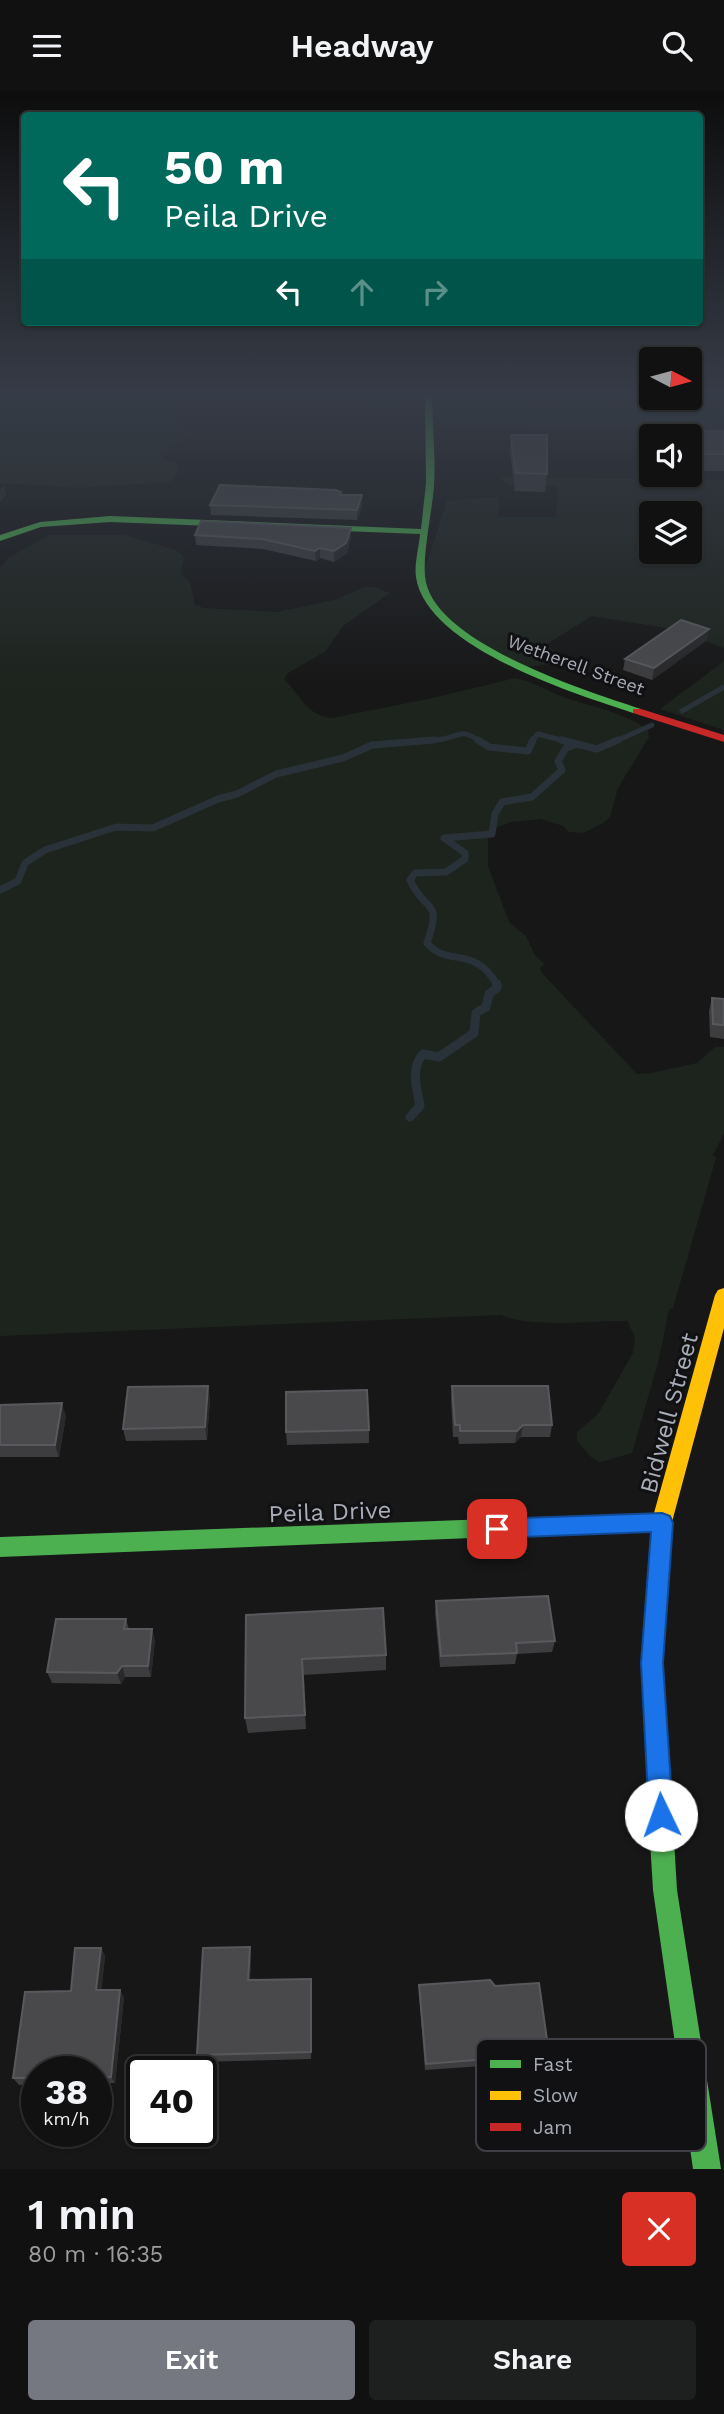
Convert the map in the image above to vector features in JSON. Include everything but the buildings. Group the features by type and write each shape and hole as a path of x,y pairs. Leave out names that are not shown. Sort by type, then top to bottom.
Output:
{"street":[{"name":"Wetherell Street","path":"428,491 421,587 430,604 462,636 521,668 724,739"},
{"path":"0,538 21,528 65,520 110,519 426,531"},
{"name":"Bidwell Street","path":"687,2039 665,1890 652,1663 662,1523 724,1295"},
{"name":"Peila Drive","path":"0,1547 662,1523"},
{"name":"Bidwell Street","path":"704,2151 707,2169"}],"shaded area":[{"path":"557,491 724,491 724,648 677,630 592,616 547,644 564,662 521,668 445,622 421,581 447,501 500,496 498,517 556,517"},
{"path":"49,535 125,535 176,550 184,557 181,574 190,582 195,605 204,608 277,612 334,600 364,587 374,587 390,593 343,626 326,651 288,673 284,679 310,709 323,716 332,718 515,678 617,714 648,730 649,737 618,788 610,817 603,823 583,833 569,832 563,826 541,819 511,822 488,831 488,866 509,922 526,936 535,955 545,965 540,967 542,973 637,1074 697,1063 715,1047 724,1047 724,1133 713,1155 716,1158 673,1308 669,1309 659,1359 632,1453 600,1462 591,1457 577,1441 577,1432 598,1414 633,1353 635,1337 627,1321 545,1323 501,1315 0,1336 0,568 8,558"},
{"path":"724,661 724,730 660,709"}],"waterway":[{"path":"682,711 724,687"},
{"path":"614,742 652,725"},
{"path":"412,742 439,740 462,734 481,742"},
{"path":"531,742 538,734 568,742"},
{"path":"0,890 18,881 25,863 45,850 116,827 153,828 218,799 237,794 276,774 343,758 372,745 434,740"},
{"path":"478,740 489,747 528,751 533,740"},
{"path":"561,740 597,749 618,740"},
{"path":"497,985 479,965 444,954 427,943 433,912 410,880 415,873 446,872 465,859 465,853 444,838 492,834 495,814 502,802 532,797 562,770 558,761 566,748 575,745"},
{"path":"410,1117 420,1106 416,1079 419,1060 423,1054 439,1057 474,1033 476,1013 486,1007 489,994 497,985"}],"traffic: fast":[{"path":"429,491 420,577 430,602 450,624 510,662 580,692 637,711"},
{"path":"0,538 40,525 110,519 426,532"},
{"path":"0,1547 544,1526"},
{"path":"662,1840 665,1890 687,2039"},
{"path":"704,2151 707,2169"}],"traffic: slow":[{"path":"662,1840 652,1663 662,1522 724,1295"},
{"path":"544,1526 662,1522"}],"traffic: jam":[{"path":"637,711 724,739"}],"route":[{"path":"497,1529 662,1523 652,1663 661,1815"}]}
